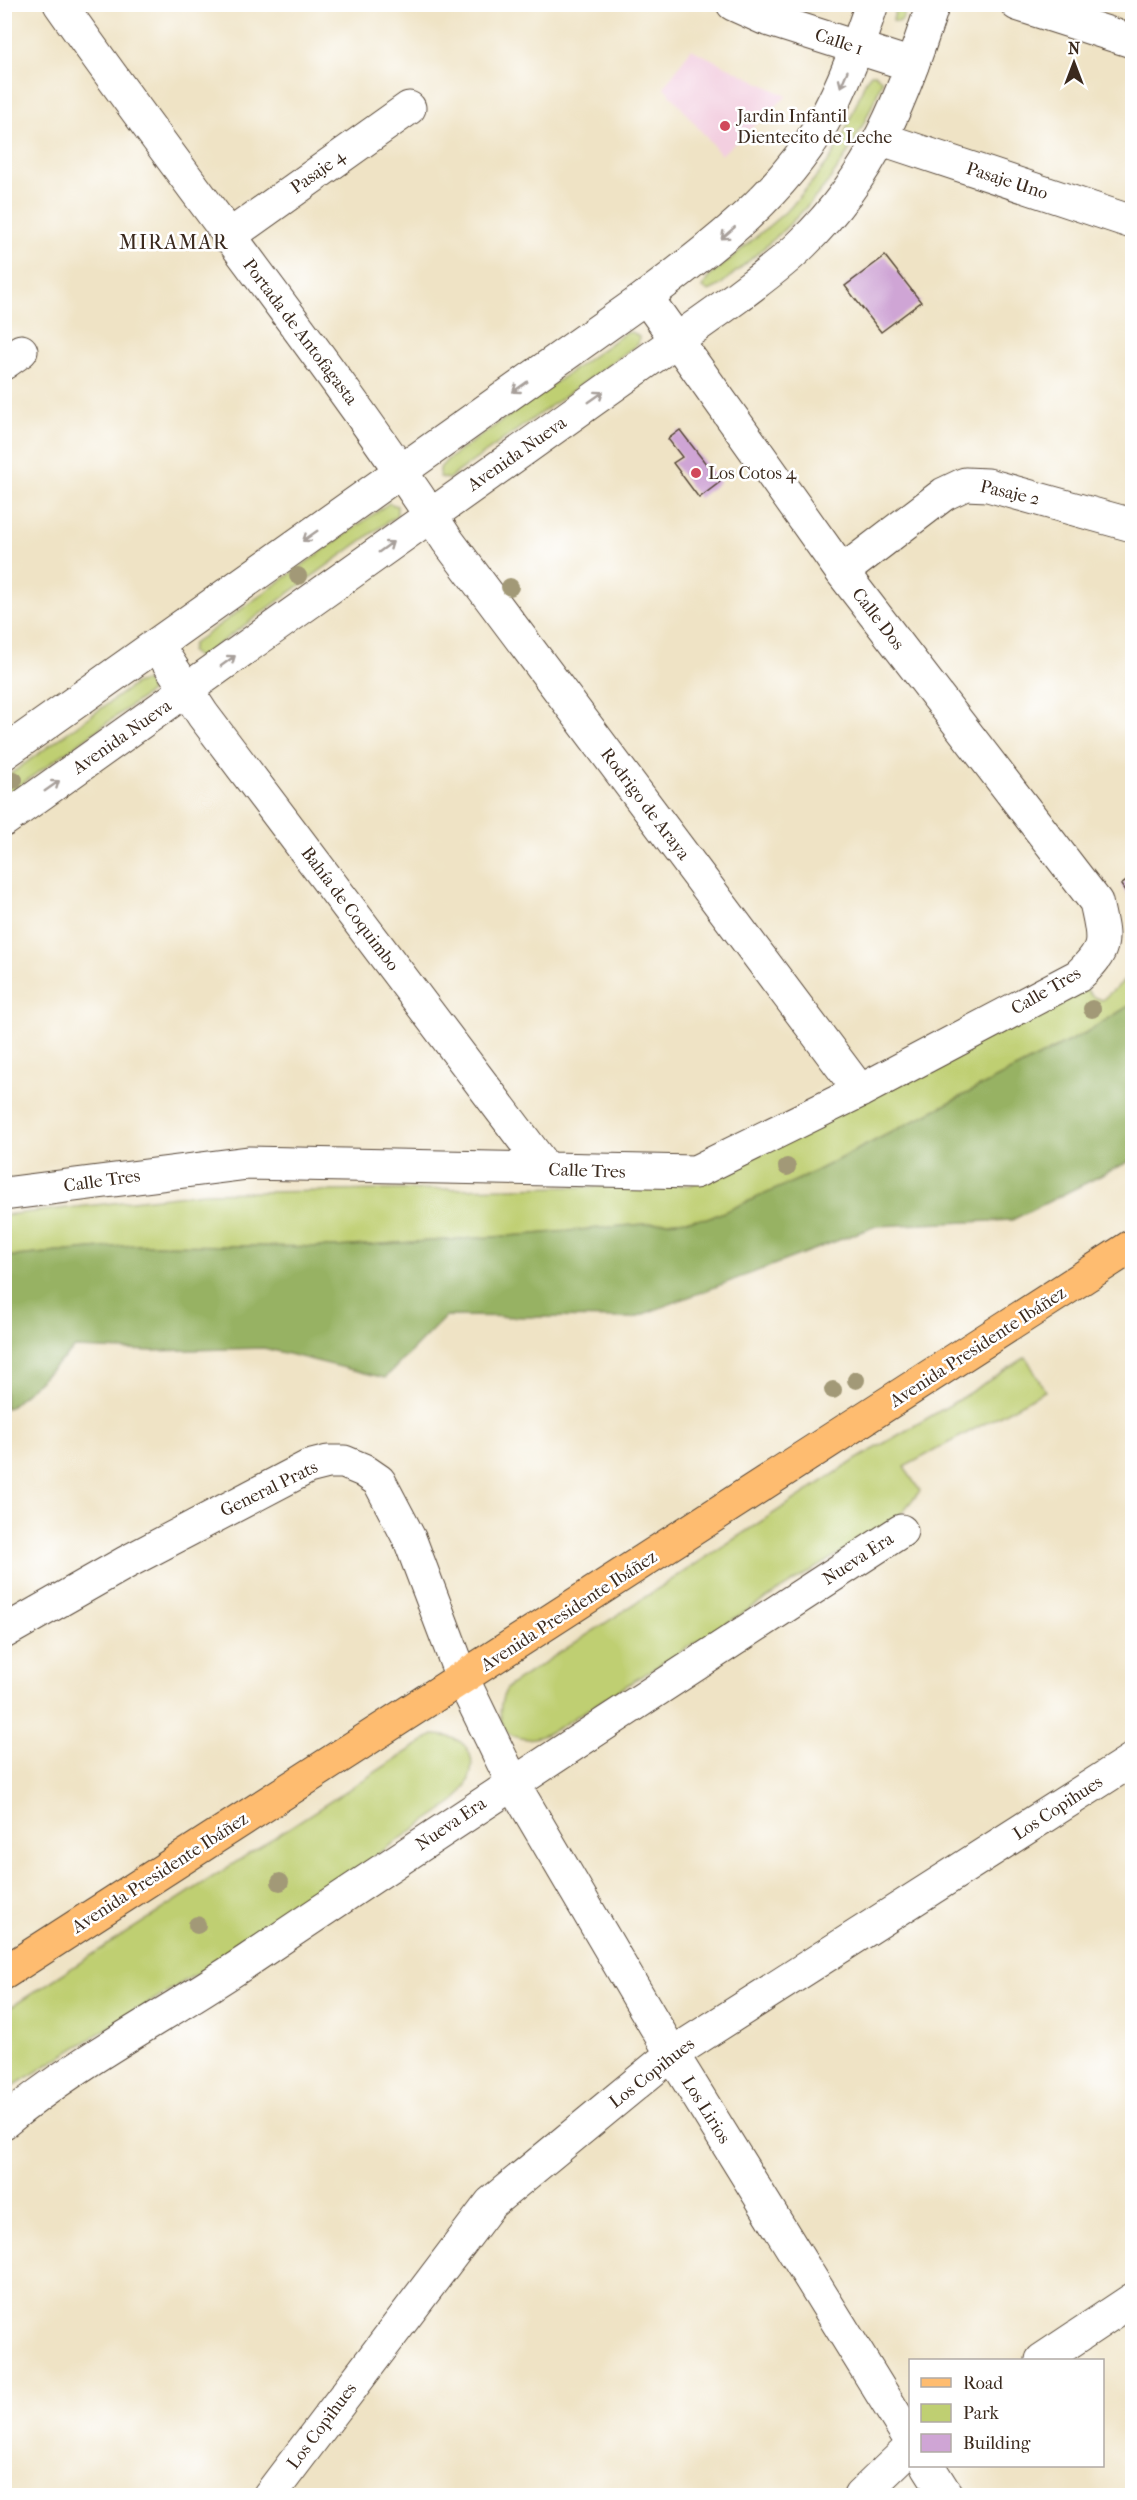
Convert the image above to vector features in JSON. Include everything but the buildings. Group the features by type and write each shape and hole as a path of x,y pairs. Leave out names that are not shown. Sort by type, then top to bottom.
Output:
{"main road":[{"name":"Avenida Presidente Ibáñez","path":"4,1973 463,1680 1132,1246"}],"street":[{"name":"Calle 1","path":"733,4 764,18 912,65"},
{"path":"4,753 646,297 726,234 776,186 823,123 857,48 872,4"},
{"name":"Avenida Nueva","path":"4,820 676,340 800,246 845,196 867,166 882,139 912,65 933,4"},
{"path":"1017,4 1132,41"},
{"name":"Portada de Antofagasta","path":"67,7 228,237 402,471 431,515"},
{"name":"Pasaje 4","path":"228,237 409,108"},
{"name":"Pasaje Uno","path":"882,139 1132,222"},
{"name":"Calle Dos","path":"646,297 842,572 1096,902 1104,940"},
{"name":"Pasaje 2","path":"842,572 944,494 965,484 988,485 1132,525"},
{"name":"Rodrigo de Araya","path":"431,515 860,1091"},
{"name":"Bahía de Coquimbo","path":"157,645 187,690 546,1169"},
{"name":"Calle Tres","path":"4,1194 248,1163 695,1172 860,1091 1078,976 1094,961 1104,940"},
{"name":"General Prats","path":"4,1632 127,1562 308,1467 328,1462 344,1462 363,1470 379,1481 410,1540 463,1680"},
{"name":"Nueva Era","path":"4,2122 29,2101 101,2052 247,1962 513,1782 902,1531"},
{"name":"Los Lirios","path":"463,1680 513,1782 672,2054 909,2437"},
{"name":"Los Copihues","path":"269,2496 491,2203 672,2054 1132,1760"},
{"path":"1045,2359 1132,2300"},
{"path":"860,2496 909,2449"},
{"path":"929,2467 947,2496"}],"shaded area":[{"name":"Jardin Infantil Dientecito de Leche","path":"691,49 787,96 721,155 664,87"}],"green space":[{"path":"788,5 834,5 831,8 806,11"},
{"path":"896,5 907,5 902,20 898,22 893,21"},
{"path":"871,74 876,74 882,81 852,146 835,173 796,218 773,240 719,286 709,291 702,288 708,278 790,208 831,158 844,134 866,80"},
{"path":"632,332 639,337 638,344 448,479 440,477 440,468 447,460 625,333"},
{"path":"389,503 397,506 397,515 199,658 191,652 193,644"},
{"path":"144,681 150,685 150,692 5,796 5,778 135,684"},
{"path":"1132,974 1132,1004 1085,1033 804,1177 710,1218 524,1235 337,1247 135,1245 5,1257 5,1215 204,1193 691,1185 1082,984 1092,996 1102,1000"},
{"path":"1132,1004 1132,1160 1012,1220 876,1226 633,1318 446,1316 385,1378 264,1348 152,1351 75,1348 10,1407 5,1408 5,1257 135,1245 337,1247 524,1235 710,1218 804,1177 1085,1033"},
{"path":"1026,1357 1045,1391 904,1467 920,1491 898,1517 558,1728 528,1739 510,1734 505,1728 500,1713 503,1697 510,1685 857,1459 950,1405"},
{"path":"433,1735 449,1737 460,1742 467,1749 471,1759 468,1781 453,1803 242,1946 5,2091 5,2011"}],"place":[{"name":"Jardin Infantil Dientecito de Leche","path":"725,126"},
{"name":"Los Cotos 4","path":"696,473"}],"district":[{"name":"MIRAMAR","path":"174,242"}]}
